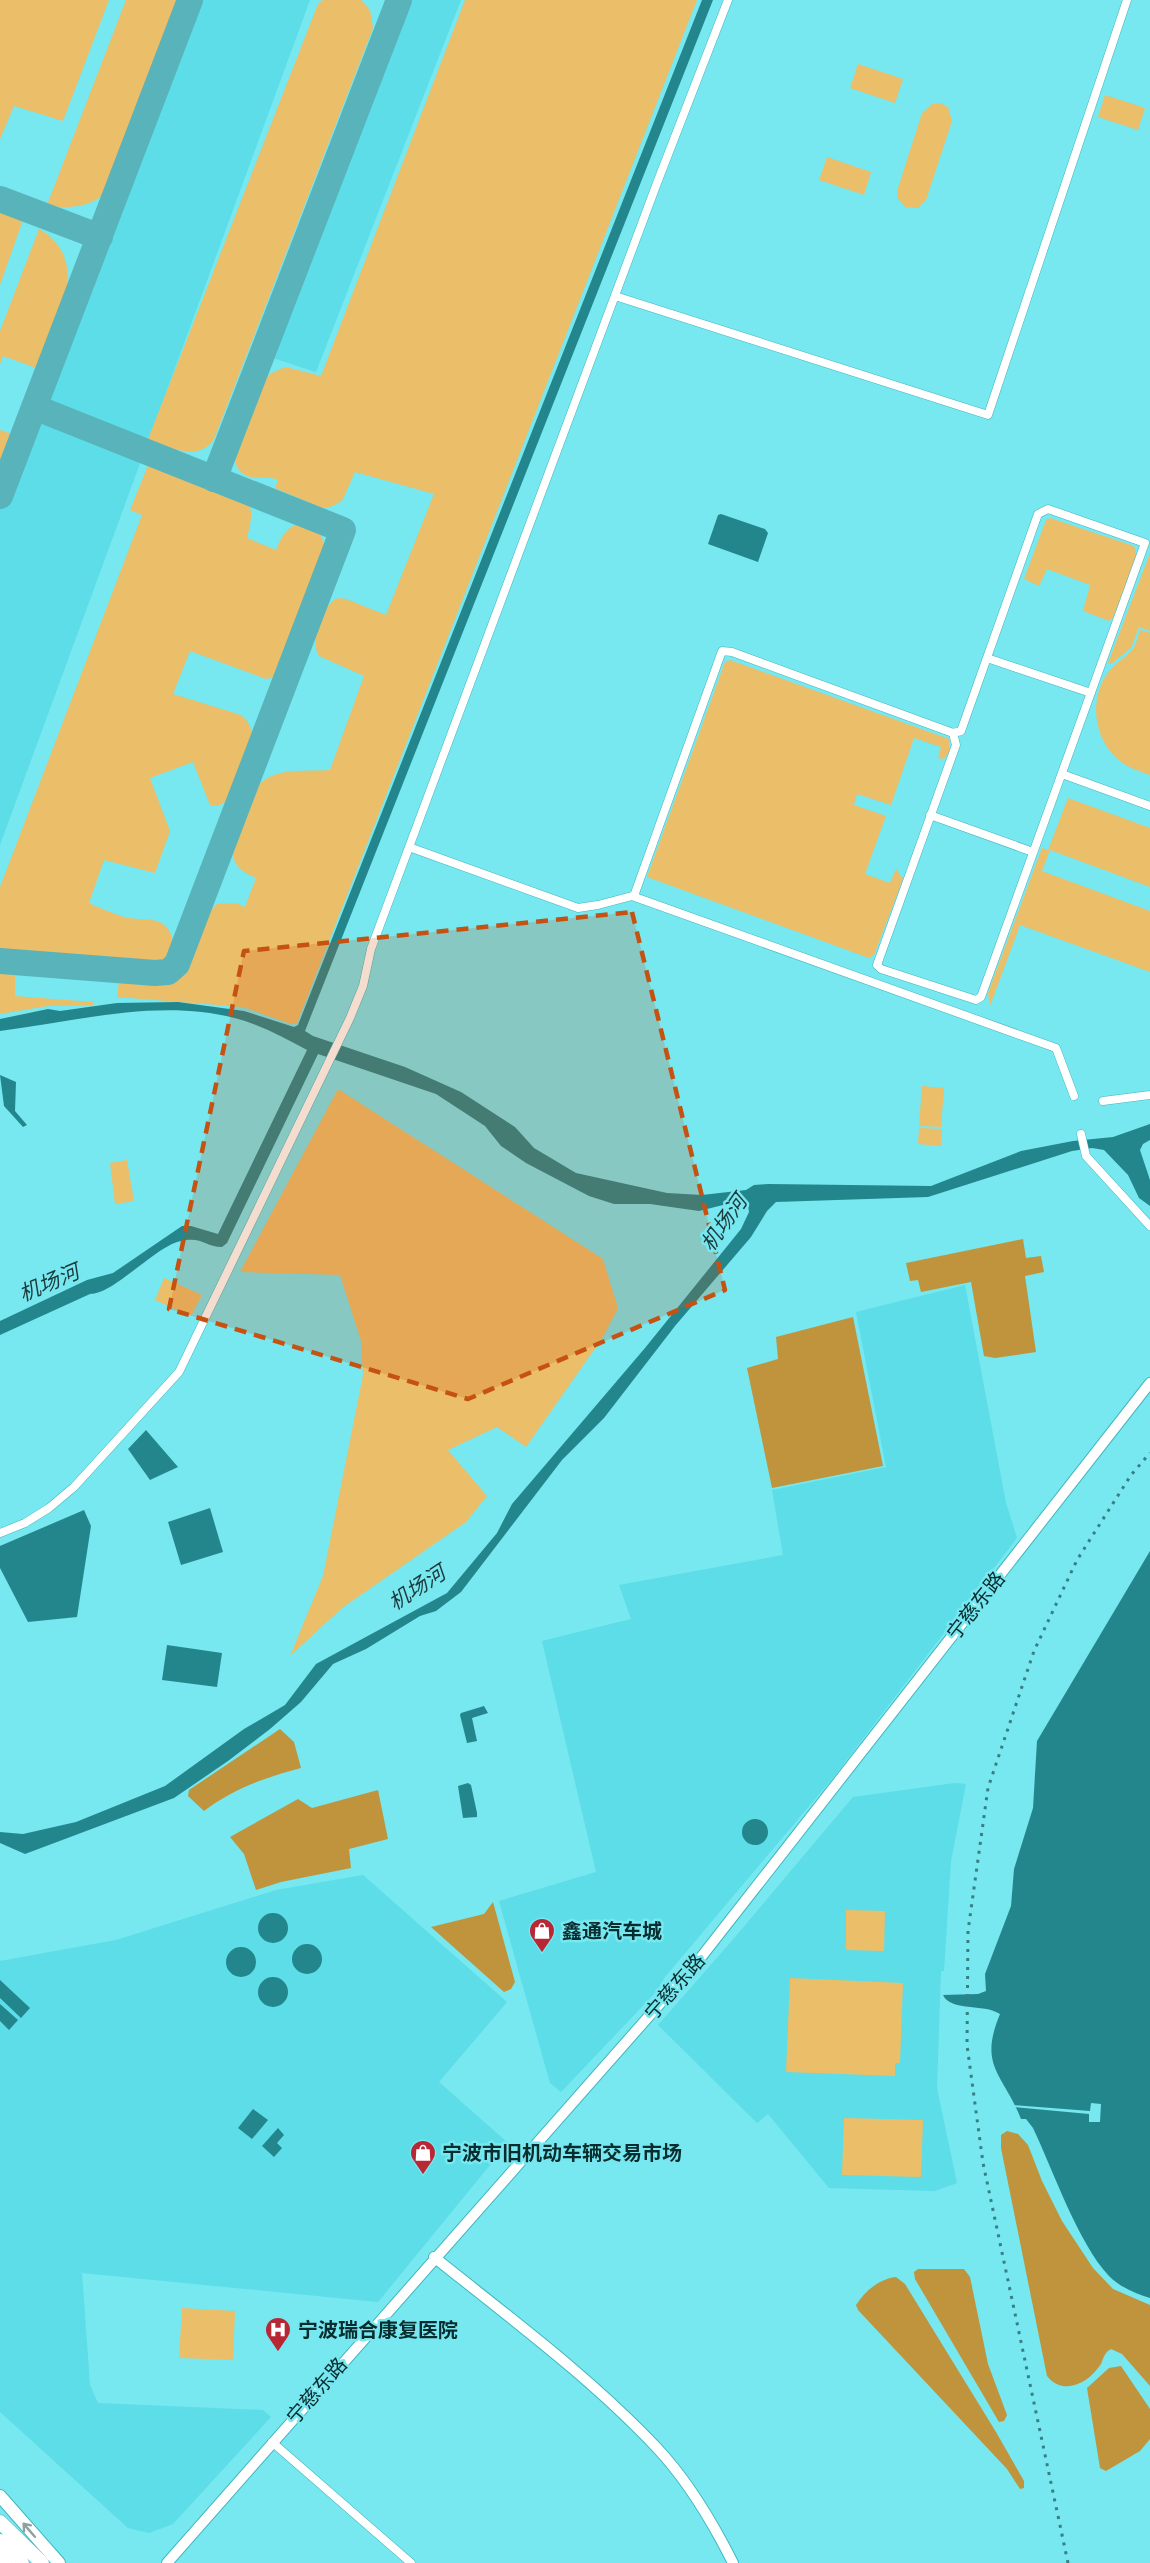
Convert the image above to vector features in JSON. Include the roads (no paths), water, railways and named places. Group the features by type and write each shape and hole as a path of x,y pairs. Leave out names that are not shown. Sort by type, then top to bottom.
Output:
{"highway":[{"path":"0,2522 42,2563"},
{"path":"0,2541 22,2563"}],"main road":[{"name":"宁慈东路","path":"167,2563 434,2257 702,1956 1150,1383"},
{"path":"434,2257 557,2356 658,2449 699,2504 733,2563"},
{"path":"0,2496 59,2563"},
{"path":"0,2556 6,2563"}],"street":[{"path":"0,1533 49,1508 74,1487 179,1372 350,1018 363,986 371,950 728,0"},
{"path":"615,296 988,415 1127,0"},
{"path":"634,896 722,651 732,652 953,734 961,731 1038,514 1048,509 1145,543 981,997 976,1000 970,1000 881,969 877,965 956,745 953,734"},
{"path":"987,658 1091,693"},
{"path":"1062,774 1150,806"},
{"path":"930,815 1034,852"},
{"path":"410,847 578,908 634,896 1056,1048 1074,1096"},
{"path":"1103,1101 1150,1095"},
{"path":"1081,1134 1086,1156 1150,1226"},
{"path":"272,2442 411,2563"}],"railway":[{"path":"1068,2563 983,2163 967,2045 968,1931 988,1788 1034,1651 1077,1560 1131,1475 1150,1453"}],"place":[{"name":"鑫通汽车城","path":"542,1954"},
{"name":"宁波市旧机动车辆交易市场","path":"423,2176"},
{"name":"宁波瑞合康复医院","path":"278,2353"}],"water label":[{"name":"机场河","path":"724,1223"},
{"name":"机场河","path":"49,1283"},
{"name":"机场河","path":"417,1588"}]}
